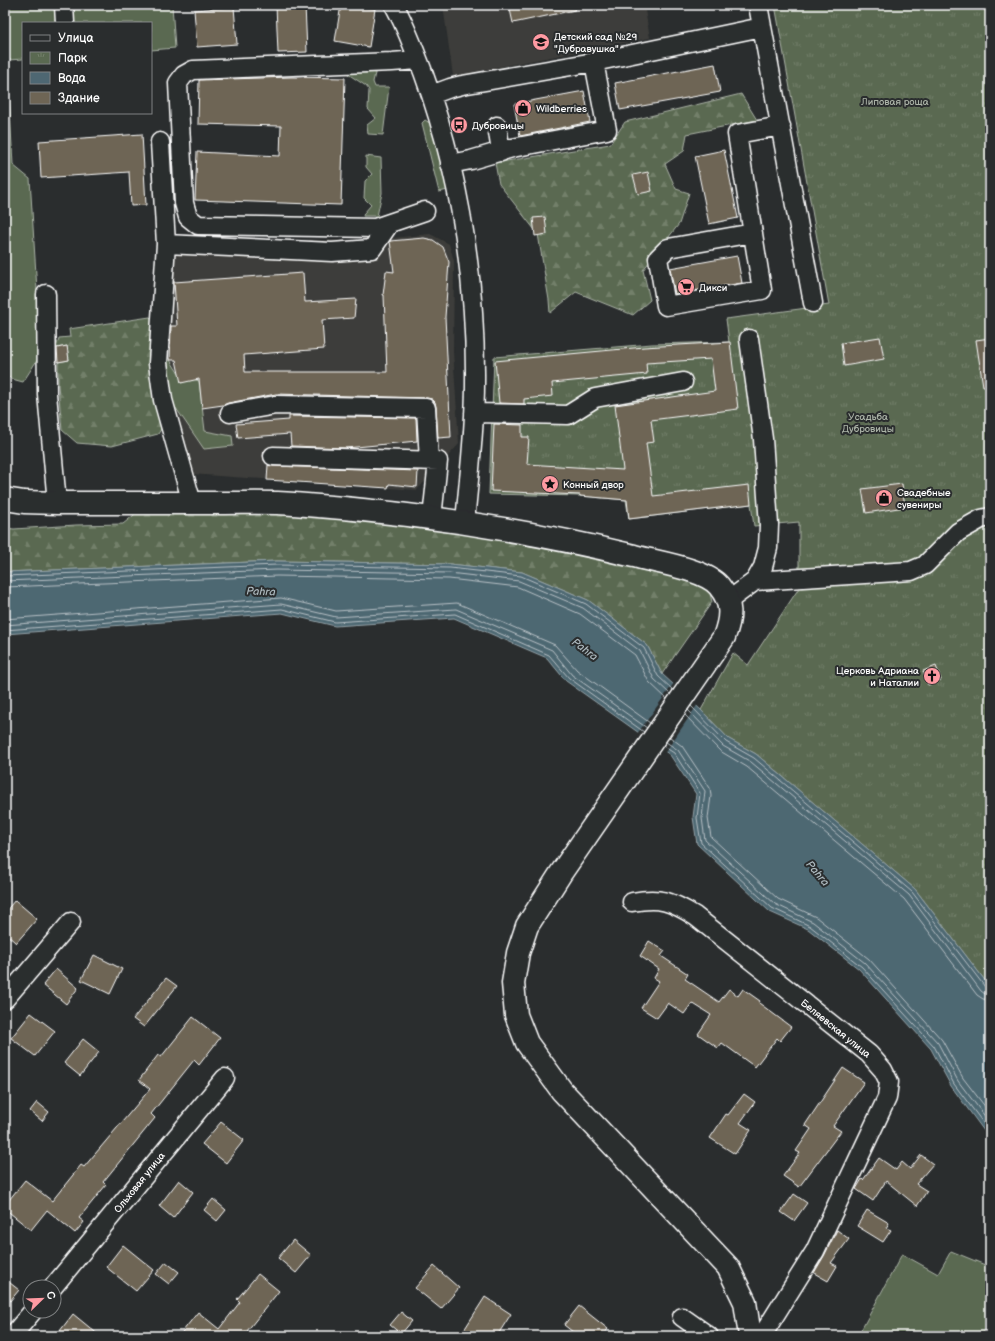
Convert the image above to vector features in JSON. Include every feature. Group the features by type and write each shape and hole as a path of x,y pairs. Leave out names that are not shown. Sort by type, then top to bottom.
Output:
{"main road":[{"path":"5,499 24,502 57,503 190,495 432,518 465,522 615,552 688,570 706,577 718,585 728,601 730,618 721,644 561,873 527,926 518,953 513,983 516,1014 527,1043 562,1090 728,1267 745,1302 750,1336"}],"street":[{"path":"64,5 65,22"},
{"path":"394,5 418,60 443,133 464,236 472,296 475,383 465,522"},
{"path":"758,5 813,303"},
{"path":"431,95 450,88 532,67 594,62 616,51 762,27"},
{"path":"418,60 193,70 184,75 178,83 184,203 188,218 198,225 383,225 424,211"},
{"path":"450,164 512,148 607,130 594,62"},
{"path":"497,126 501,152"},
{"path":"753,233 668,248 658,258 666,306 762,290 753,233 737,134 781,126"},
{"path":"160,142 166,244 158,363 163,400 190,495"},
{"path":"166,244 332,252 372,249 383,225"},
{"path":"46,294 47,394 57,503"},
{"path":"728,601 755,581 763,567 768,548 769,525 763,439 749,339"},
{"path":"474,412 568,415 595,398 683,382"},
{"path":"230,413 276,405 426,408 429,461"},
{"path":"273,456 438,461 432,518"},
{"path":"171,473 190,495"},
{"path":"755,581 911,571 925,565 958,532 981,519 990,517"},
{"name":"Беляевская улица","path":"632,902 645,900 670,902 694,916 869,1054 883,1070 890,1082 887,1098 815,1251 764,1331 756,1336"},
{"path":"5,999 71,922"},
{"name":"Ольховая улица","path":"60,1279 225,1078"},
{"path":"682,1317 709,1336"},
{"path":"12,1336 26,1319"}],"shaded area":[{"name":"Детский сад №29 \"Дубравушка\"","path":"443,5 644,5 650,38 453,76"},
{"path":"430,234 449,244 454,261 453,352 459,444 417,490 191,474 169,398 165,362 174,238 366,241"}],"green space":[{"path":"5,5 64,5 65,22 22,22 22,59 8,60 8,55 5,55"},
{"path":"69,5 172,5 175,48 152,50 152,22 71,22"},
{"name":"Усадьба Дубровицы","path":"775,5 990,5 990,987 915,889 756,754 729,739 701,710 733,653 748,665 799,588 799,522 754,526 751,504 629,519 626,500 580,496 489,494 494,357 652,344 729,342 726,319 829,305"},
{"path":"376,69 373,82 375,87 389,87 383,135 368,134 367,125 376,118 368,109 369,90 366,86 342,70"},
{"path":"8,72 13,165 30,179 41,354 23,382 5,375 5,73"},
{"path":"741,94 757,120 687,134 684,151 665,164 676,189 689,193 679,224 643,270 650,300 633,315 576,292 550,313 538,234 499,184 495,163 610,144 625,122"},
{"path":"425,120 433,125 448,190 439,192 422,123"},
{"path":"366,156 381,158 382,193 377,216 363,216 371,205 364,198 365,181 372,174 366,167"},
{"path":"150,317 153,320 163,426 158,434 112,446 77,443 62,430 58,385 58,362 69,360 67,346 56,348 59,338 70,337 69,329"},
{"path":"170,360 179,374 199,381 205,431 232,436 233,446 204,449 169,398 165,362"},
{"path":"149,503 372,511 706,577 712,602 662,674 647,645 588,600 522,572 450,564 277,561 5,572 5,528 14,529 123,524"},
{"path":"951,1251 990,1267 990,1336 858,1336 902,1254 938,1274"}],"water":[{"name":"Pahra","path":"277,561 450,564 522,572 588,600 647,645 662,674 701,710 729,739 756,754 915,889 990,987 990,1139 951,1086 931,1049 859,969 808,929 770,912 697,844 693,817 696,794 670,755 566,681 547,658 454,618 335,626 282,613 5,634 5,572"}],"pier":[{"path":"674,683 698,704 664,754 637,734"}],"building":[{"path":"276,5 305,5 307,52 278,53"},
{"path":"341,5 352,5 375,9 369,47 335,41"},
{"path":"509,5 575,5 575,10 513,23"},
{"path":"234,7 237,44 197,47 194,10"},
{"path":"715,64 720,92 620,110 615,83"},
{"path":"291,77 345,78 341,205 195,200 197,152 280,156 281,126 198,124 199,80"},
{"path":"584,91 590,122 520,136 514,104"},
{"path":"142,134 146,205 131,206 129,172 41,178 39,141"},
{"path":"724,150 738,218 709,224 695,156"},
{"path":"648,172 652,191 638,194 633,175"},
{"path":"545,217 547,234 535,236 533,218"},
{"path":"424,238 433,240 443,247 449,262 445,317 451,437 438,438 435,402 432,399 427,398 276,394 202,408 199,379 181,383 176,360 170,360 171,326 177,326 174,282 303,273 305,302 356,299 354,318 322,320 324,349 244,355 245,372 387,372 383,295 386,271 394,272 390,241"},
{"path":"737,256 742,283 675,294 670,268"},
{"path":"880,337 884,359 844,366 841,343"},
{"path":"990,338 990,386 983,386 976,340"},
{"path":"730,342 738,409 651,420 654,442 646,443 653,496 749,485 751,504 629,519 627,500 580,495 491,491 494,424 522,425 522,437 529,437 527,464 623,470 615,405 715,391 711,359 646,363 647,374 552,383 553,396 524,399 524,404 499,403 495,361 644,347"},
{"path":"67,346 69,360 58,362 57,348"},
{"path":"289,416 416,418 417,441 346,448 291,446 290,434 238,438 236,424 289,420"},
{"path":"268,465 418,471 417,487 389,484 388,488 267,480"},
{"name":"Свадебные сувениры","path":"902,484 905,507 866,513 862,489"},
{"name":"Церковь Адриана и Наталии","path":"936,666 941,680 928,685 923,671"},
{"path":"15,900 37,919 16,943 5,933 5,912"},
{"path":"649,941 665,951 661,956 688,974 685,979 719,1002 729,989 738,996 743,989 791,1027 780,1041 777,1038 755,1067 722,1043 718,1048 698,1034 711,1015 692,1003 684,1014 668,1003 657,1018 641,1008 659,981 654,978 659,969 640,956"},
{"path":"94,955 122,969 110,994 81,980"},
{"path":"56,969 78,988 66,1004 43,985"},
{"path":"166,978 177,986 144,1027 133,1019"},
{"path":"31,1013 55,1031 35,1056 11,1038"},
{"path":"193,1017 220,1038 199,1065 194,1060 151,1114 155,1118 103,1182 106,1185 79,1218 84,1222 75,1233 47,1210 31,1230 5,1209 5,1205 25,1180 52,1201 81,1165 84,1167 150,1089 139,1080 158,1055 161,1057"},
{"path":"83,1039 99,1052 80,1076 64,1063"},
{"path":"843,1068 864,1082 833,1126 841,1131 799,1187 783,1176 800,1153 796,1151 811,1129 805,1125"},
{"path":"744,1094 755,1102 740,1123 751,1130 735,1154 710,1138 726,1114 728,1115"},
{"path":"37,1102 49,1112 42,1121 30,1111"},
{"path":"221,1122 244,1140 226,1163 202,1144"},
{"path":"921,1155 933,1164 916,1184 927,1191 917,1206 886,1181 873,1201 856,1189 879,1158 896,1170 902,1162 910,1169"},
{"path":"179,1180 193,1192 173,1218 159,1206"},
{"path":"794,1194 807,1203 794,1221 781,1212"},
{"path":"213,1199 226,1210 217,1221 204,1210"},
{"path":"867,1210 889,1223 886,1228 891,1230 883,1242 857,1226"},
{"path":"837,1230 849,1239 831,1263 837,1266 828,1281 814,1273"},
{"path":"293,1240 311,1255 296,1273 278,1258"},
{"path":"123,1245 154,1270 136,1291 106,1267"},
{"path":"166,1262 179,1272 169,1284 156,1274"},
{"path":"434,1266 459,1288 441,1309 415,1288"},
{"path":"258,1274 279,1291 243,1336 179,1336 198,1312 219,1329 240,1302 237,1299"},
{"path":"5,1279 19,1290 5,1307"},
{"path":"485,1297 511,1314 497,1336 473,1336 464,1330"},
{"path":"579,1306 608,1329 602,1336 578,1336 564,1325"},
{"path":"401,1312 412,1321 401,1334 390,1325"},
{"path":"73,1314 100,1336 56,1336"}],"place":[{"name":"Детский сад №29 \"Дубравушка\"","path":"541,42"},
{"name":"Wildberries","path":"523,108"},
{"name":"Дубровицы","path":"459,125"},
{"name":"Дикси","path":"686,287"},
{"name":"Конный двор","path":"550,484"},
{"name":"Свадебные сувениры","path":"884,498"},
{"name":"Церковь Адриана и Наталии","path":"932,676"}],"park label":[{"name":"Липовая роща","path":"895,101"}]}
